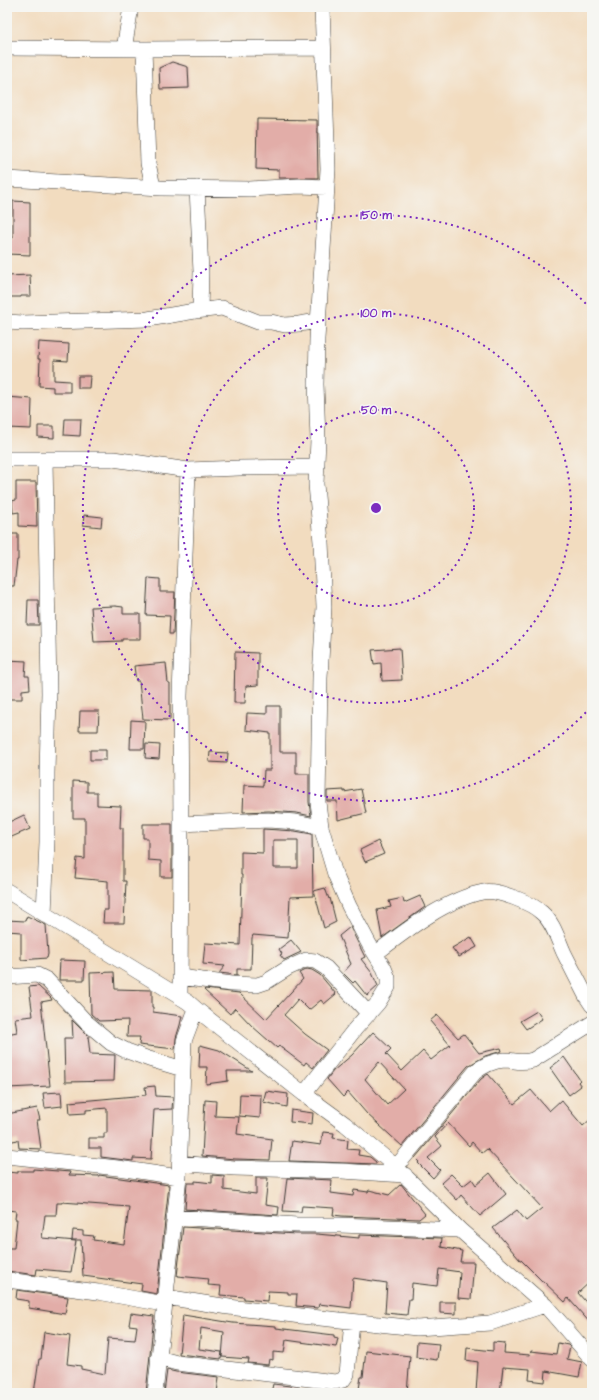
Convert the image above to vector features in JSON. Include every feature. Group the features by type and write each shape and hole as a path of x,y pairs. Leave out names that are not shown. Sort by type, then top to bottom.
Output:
{"street":[{"path":"124,49 131,7"},
{"path":"304,1094 355,1029 378,1003 388,987 388,978 384,968 349,906 335,874 321,827 318,794 320,678 324,607 321,542 316,484 318,440 316,384 318,321 328,169 322,7"},
{"path":"7,48 323,48"},
{"path":"144,49 148,163 153,187"},
{"path":"7,179 153,187 327,187"},
{"path":"197,188 201,272 200,310"},
{"path":"7,322 23,323 148,319 200,310 222,308 258,322 271,322 285,325 318,321"},
{"path":"7,459 112,458 188,470 317,467"},
{"path":"44,914 47,842 49,693 45,459"},
{"path":"180,997 180,696 188,470"},
{"path":"181,824 268,820 296,822 321,827"},
{"path":"7,891 188,1002 304,1094 345,1124 401,1171 460,1230 544,1305 592,1359"},
{"path":"375,954 410,927 458,899 484,891 508,896 529,904 543,913 554,929 586,996 592,1005"},
{"path":"180,977 232,984 257,985 266,982 288,968 306,960 315,961 326,968 369,1014"},
{"path":"7,977 37,975 47,980 86,1022 111,1043 149,1059 183,1069"},
{"path":"154,1393 180,1170 184,1040 196,1009"},
{"path":"401,1171 475,1072 484,1065 505,1060 524,1063 533,1060 592,1023"},
{"path":"7,1156 118,1168 180,1170 234,1168 401,1171"},
{"path":"174,1216 297,1225 340,1225 460,1230"},
{"path":"7,1280 165,1301 417,1328 490,1323 544,1305"},
{"path":"158,1358 177,1363 335,1382 343,1380 347,1374 352,1322"}],"building":[{"path":"172,62 188,67 189,88 160,89 159,68"},
{"path":"257,119 317,120 318,178 279,178 279,170 256,169"},
{"path":"13,201 30,202 30,255 7,254 7,238 13,238"},
{"path":"30,275 31,296 7,297 7,276"},
{"path":"39,342 69,344 68,361 54,360 54,380 70,381 70,392 53,392 53,387 39,386"},
{"path":"78,376 90,376 89,388 78,388"},
{"path":"7,397 32,399 31,429 7,428"},
{"path":"65,419 81,419 80,436 64,435"},
{"path":"38,426 54,426 54,438 38,437"},
{"path":"16,482 36,482 37,527 19,526 19,512 13,513 12,501 16,500"},
{"path":"84,515 102,517 101,527 83,525"},
{"path":"7,534 18,534 18,560 14,586 7,586"},
{"path":"148,578 160,579 160,592 175,592 173,634 169,634 170,616 146,615"},
{"path":"28,600 38,600 39,625 27,625"},
{"path":"91,607 123,607 123,614 140,614 140,639 94,642"},
{"path":"400,648 402,680 382,681 381,663 374,664 372,650"},
{"path":"235,652 258,653 258,685 246,686 245,703 234,703"},
{"path":"7,660 26,661 25,676 29,676 30,689 22,690 22,699 7,699"},
{"path":"166,663 168,683 170,683 170,720 143,719 139,681 136,681 134,666"},
{"path":"267,706 280,706 280,752 296,752 296,774 309,774 309,802 311,816 297,813 269,811 243,812 244,785 263,786 264,770 270,770 270,733 246,730 247,713 267,714"},
{"path":"80,711 99,711 98,731 79,731"},
{"path":"131,720 145,721 144,749 130,749"},
{"path":"146,744 160,745 159,759 145,758"},
{"path":"90,750 106,750 106,760 90,760"},
{"path":"210,752 228,753 227,763 209,762"},
{"path":"73,781 87,782 87,792 97,792 97,805 121,806 120,828 123,828 123,881 126,881 124,923 103,923 104,910 108,910 108,881 75,878 77,858 85,859 85,818 73,818"},
{"path":"361,789 366,813 338,820 337,801 327,801 327,791 344,790 344,792"},
{"path":"24,815 30,829 7,839 7,823"},
{"path":"143,824 172,824 172,877 161,877 161,861 148,860 148,838 143,838"},
{"path":"263,829 295,831 312,834 313,896 290,897 288,938 253,935 251,969 237,969 237,975 219,973 225,966 203,964 205,943 240,945 242,875 241,852 263,853","holes":["273,840 298,840 298,868 273,868"]},
{"path":"378,841 384,854 365,862 360,850"},
{"path":"325,888 329,899 330,898 336,922 324,928 314,891"},
{"path":"420,896 425,907 382,938 377,910 391,907 389,901 403,898 404,903"},
{"path":"27,916 46,925 47,958 21,960 21,932 7,931 7,920 25,921"},
{"path":"350,927 365,957 361,959 372,973 378,986 367,996 355,981 353,983 343,973 351,964 339,936"},
{"path":"471,937 477,947 459,957 452,948"},
{"path":"291,940 301,952 284,960 280,955 282,954 279,949"},
{"path":"60,960 85,961 84,980 59,980"},
{"path":"307,969 320,975 336,994 324,1004 321,1000 309,1010 298,999 284,1015 305,1034 327,1050 313,1068 306,1062 304,1065 279,1046 277,1048 252,1026 235,1008 230,1014 204,990 239,993 266,1019 303,979 299,973"},
{"path":"114,972 115,989 152,990 153,1012 182,1016 176,1038 175,1049 139,1045 140,1037 127,1037 128,1020 99,1021 91,1014 90,973"},
{"path":"38,986 52,1000 41,1002 50,1086 7,1088 7,1034 17,1032 15,1018 33,1016 29,987"},
{"path":"537,1011 542,1019 526,1029 520,1021"},
{"path":"437,1015 458,1038 464,1034 479,1053 501,1048 502,1051 485,1056 468,1066 402,1146 367,1114 348,1092 343,1097 327,1079 333,1071 352,1055 373,1032 391,1049 386,1054 402,1071 423,1051 431,1060 450,1045 430,1021","holes":["379,1062 404,1089 387,1105 365,1079"]},
{"path":"72,1020 88,1036 90,1054 115,1055 114,1081 65,1082 64,1038 73,1038"},
{"path":"200,1045 219,1050 252,1071 227,1071 228,1081 206,1084 207,1067 199,1067"},
{"path":"564,1057 580,1080 578,1082 581,1086 569,1095 550,1068"},
{"path":"488,1074 514,1104 531,1090 549,1111 561,1100 583,1126 592,1118 592,1169 587,1173 592,1179 592,1280 578,1293 592,1309 592,1325 568,1298 565,1302 520,1260 493,1228 517,1210 526,1221 542,1208 487,1149 482,1153 472,1142 469,1146 448,1123 435,1137 442,1146 428,1158 440,1170 433,1178 415,1158 481,1079"},
{"path":"155,1086 156,1096 173,1097 172,1109 154,1110 151,1159 133,1158 133,1161 101,1157 101,1148 89,1148 89,1138 104,1138 104,1133 107,1133 107,1108 86,1110 86,1113 70,1114 69,1102 146,1095 145,1087"},
{"path":"266,1091 288,1094 287,1107 263,1102"},
{"path":"61,1092 62,1106 45,1108 43,1093"},
{"path":"240,1094 261,1095 260,1118 239,1116"},
{"path":"205,1100 216,1101 215,1116 239,1117 237,1134 272,1139 270,1160 202,1156"},
{"path":"37,1108 40,1120 37,1120 41,1149 19,1148 18,1140 7,1142 7,1114"},
{"path":"291,1110 313,1113 312,1124 290,1122"},
{"path":"323,1132 334,1133 333,1138 348,1140 347,1149 359,1150 358,1155 370,1157 376,1162 376,1164 289,1161 292,1141 321,1145"},
{"path":"33,1169 70,1172 69,1175 99,1175 169,1185 157,1294 141,1291 142,1284 83,1276 81,1240 72,1240 73,1230 83,1231 83,1235 94,1236 93,1240 124,1244 129,1207 62,1202 57,1203 56,1215 45,1215 42,1238 76,1241 71,1272 37,1269 36,1275 7,1271 7,1248 14,1248 17,1219 15,1219 16,1211 7,1210 7,1172 18,1173 18,1171 33,1171"},
{"path":"490,1173 506,1194 480,1216 461,1195 457,1200 441,1183 451,1174 463,1186 472,1179 476,1185"},
{"path":"212,1175 224,1176 224,1190 256,1194 256,1178 268,1178 265,1205 279,1207 278,1215 185,1209 187,1183 195,1183 195,1181 212,1183"},
{"path":"287,1178 332,1180 331,1193 353,1196 354,1190 368,1192 369,1190 389,1195 401,1184 425,1214 419,1219 342,1216 333,1215 334,1208 302,1206 301,1212 283,1211"},
{"path":"183,1227 317,1234 359,1238 359,1235 442,1238 441,1247 462,1251 460,1262 474,1262 471,1299 458,1298 460,1272 439,1269 437,1286 412,1283 411,1299 409,1299 407,1315 385,1313 387,1283 353,1278 351,1308 319,1304 318,1308 296,1306 297,1294 288,1294 288,1292 268,1291 267,1301 220,1295 221,1286 208,1285 209,1279 177,1276"},
{"path":"17,1290 68,1297 65,1314 29,1308 29,1301 16,1299"},
{"path":"440,1302 456,1302 456,1314 440,1313"},
{"path":"131,1313 154,1316 146,1393 34,1393 39,1359 41,1359 44,1332 70,1336 67,1364 81,1366 81,1369 105,1374 108,1338 135,1340 137,1326 129,1325"},
{"path":"183,1315 233,1323 276,1326 276,1328 334,1335 334,1337 338,1338 336,1347 286,1340 284,1353 273,1352 273,1360 269,1359 268,1365 248,1363 249,1359 222,1357 224,1332 201,1328 199,1349 222,1352 221,1359 179,1354"},
{"path":"417,1342 439,1344 437,1360 416,1357"},
{"path":"493,1342 505,1343 504,1353 530,1355 531,1351 556,1354 558,1343 568,1345 570,1347 567,1359 582,1362 579,1377 546,1371 545,1382 529,1380 530,1369 503,1367 500,1393 476,1393 478,1362 466,1360 467,1348 493,1351"},
{"path":"366,1351 410,1356 407,1393 381,1393 359,1389 361,1377 363,1377"},
{"path":"167,1370 219,1377 217,1393 164,1393"},
{"path":"273,1384 298,1387 297,1393 271,1393"}]}
